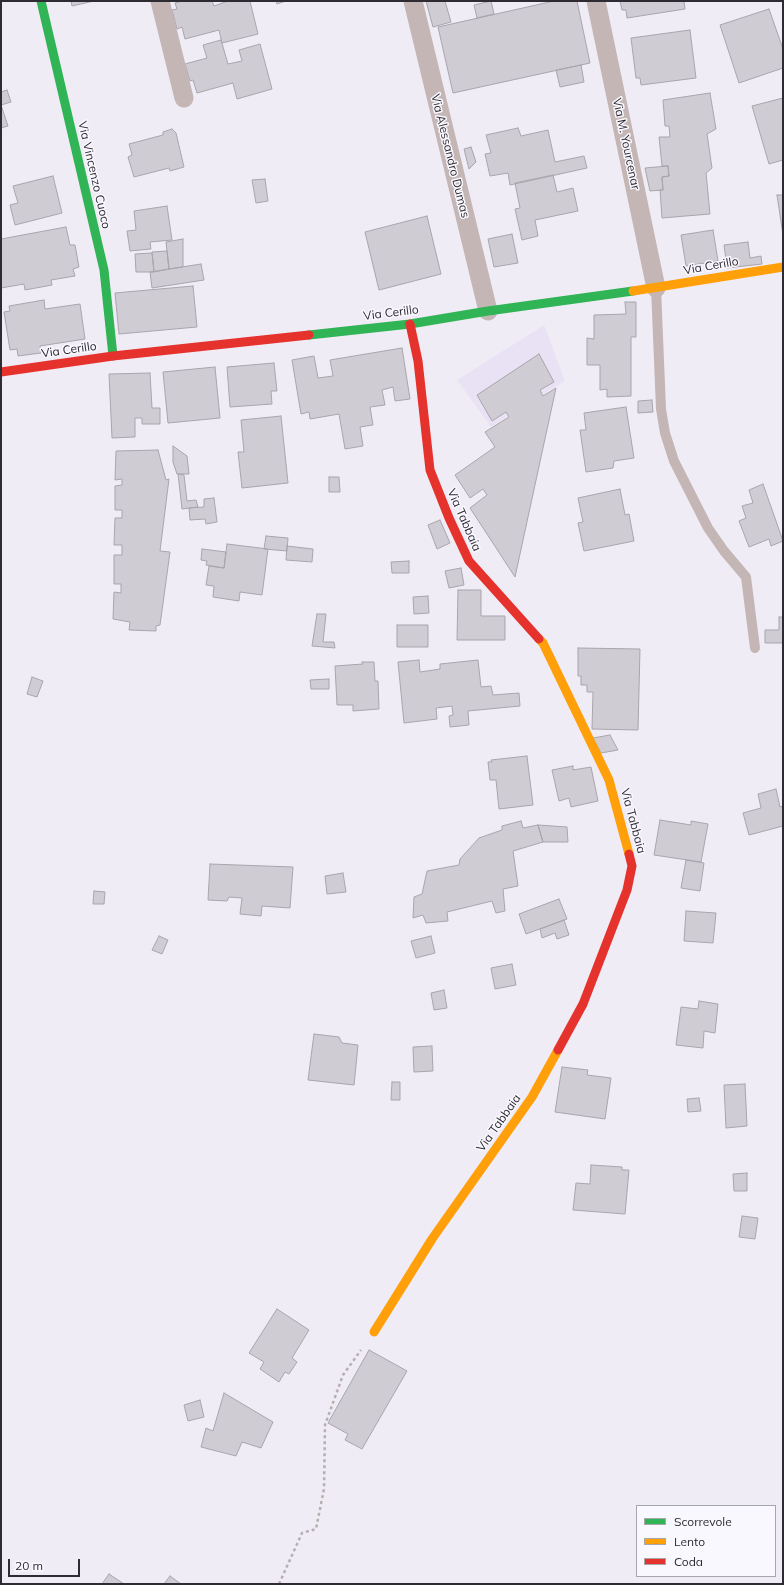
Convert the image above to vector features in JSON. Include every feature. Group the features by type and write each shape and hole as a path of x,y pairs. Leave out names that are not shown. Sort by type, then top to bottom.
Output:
{"street":[{"name":"Via Vincenzo Cuoco","path":"41,1 104,270 113,356"},
{"path":"160,1 184,98"},
{"name":"Via Alessandro Dumas","path":"413,1 488,311"},
{"name":"Via M. Yourcenar","path":"596,1 656,288"},
{"name":"Via Cerillo","path":"1,372 113,356 410,324 488,311 656,288 783,267"},
{"name":"Via Tabbaia","path":"374,1332 432,1239 532,1097 582,1004 627,890 632,866 609,780 543,643 469,561 449,518 430,470 418,361 410,324"}],"lane":[{"path":"656,288 661,409 665,433 674,460 708,528 724,551 746,577 755,648"}],"path":[{"path":"279,1584 302,1533 316,1529 324,1489 325,1425 343,1375 374,1332"}],"shaded area":[{"path":"544,325 565,381 491,427 457,380"}],"building":[{"path":"71,1 94,1 72,6"},
{"path":"182,1 212,1 214,6 228,1 250,1 258,34 222,43 219,30 185,39 182,27 177,29 172,10 177,9 175,3"},
{"path":"276,1 286,1 277,4"},
{"path":"426,1 445,1 451,22 433,27"},
{"path":"491,1 494,14 477,18 474,5"},
{"path":"554,1 577,1 590,63 453,93 438,27"},
{"path":"620,1 684,1 685,9 627,18 626,10 622,10"},
{"path":"769,9 783,49 783,68 739,83 720,25"},
{"path":"690,30 696,78 641,85 640,78 636,78 631,38"},
{"path":"221,40 228,64 242,61 239,50 260,44 272,89 237,99 233,83 197,93 193,80 190,81 185,64 207,58 203,45"},
{"path":"581,65 584,82 560,87 556,70"},
{"path":"7,90 11,102 1,105 1,92"},
{"path":"710,93 716,129 707,134 712,168 706,173 710,214 662,218 660,190 663,190 662,177 669,176 668,166 662,166 659,137 670,137 669,126 665,126 663,100"},
{"path":"783,98 783,160 769,164 752,106"},
{"path":"1,105 8,126 1,128"},
{"path":"518,128 521,136 548,130 555,162 584,156 587,168 510,185 508,173 490,176 485,154 491,153 486,135"},
{"path":"172,129 176,133 184,167 170,171 169,168 134,177 128,157 132,155 129,144 163,135 163,132"},
{"path":"471,147 476,162 469,169 464,149"},
{"path":"668,166 669,176 662,177 663,190 650,191 645,168"},
{"path":"553,175 557,192 573,188 578,211 535,220 538,236 522,240 515,209 520,208 515,183"},
{"path":"53,176 62,213 15,225 10,205 18,203 13,186"},
{"path":"265,179 268,201 256,203 252,180"},
{"path":"777,195 783,195 783,235"},
{"path":"167,206 172,240 150,242 151,249 130,251 127,231 136,230 134,211"},
{"path":"427,216 441,274 379,290 365,232"},
{"path":"66,227 70,245 75,245 79,267 73,269 75,276 51,280 52,285 25,290 24,284 1,288 1,239"},
{"path":"713,230 718,261 686,266 681,235"},
{"path":"512,234 518,263 494,267 488,239"},
{"path":"183,239 183,267 169,269 166,242"},
{"path":"748,242 750,258 761,256 762,264 727,268 724,245"},
{"path":"167,251 169,269 154,272 152,252"},
{"path":"152,253 154,272 136,272 135,254"},
{"path":"201,264 204,280 152,288 150,272"},
{"path":"193,286 197,327 119,334 115,293"},
{"path":"44,300 45,309 80,304 85,339 40,346 41,353 18,356 17,349 10,350 4,312 10,311 9,306"},
{"path":"625,302 636,302 636,337 631,337 631,396 607,397 607,389 600,390 600,365 587,365 587,338 594,339 594,315 626,314"},
{"path":"402,348 410,399 395,401 393,387 382,390 385,405 370,407 373,425 360,427 363,446 345,449 339,414 310,419 309,412 301,414 292,360 314,356 318,378 333,376 330,360"},
{"path":"539,354 554,382 540,390 543,396 556,388 515,577 470,508 487,495 483,489 470,498 455,475 495,447 485,432 509,417 506,412 492,421 477,395"},
{"path":"274,363 277,391 271,391 272,404 230,407 227,367"},
{"path":"215,367 220,418 168,423 163,372"},
{"path":"150,373 152,408 160,408 160,424 142,424 142,418 135,418 135,437 112,438 109,374"},
{"path":"652,400 653,412 638,413 638,401"},
{"path":"626,407 634,458 614,461 613,468 586,472 580,430 586,430 584,413"},
{"path":"281,416 288,483 242,488 238,452 244,452 241,420"},
{"path":"173,446 187,456 189,474 177,474 173,462"},
{"path":"158,450 166,480 169,479 160,551 170,552 160,625 156,626 156,631 129,630 130,622 113,619 114,592 121,593 121,584 114,584 114,555 122,555 122,545 114,545 115,518 122,518 122,510 115,510 115,486 122,485 122,479 115,480 116,451"},
{"path":"178,474 184,475 187,501 196,500 198,507 182,509"},
{"path":"329,477 339,477 340,492 329,492"},
{"path":"763,484 783,541 771,546 769,539 749,547 739,521 746,518 742,506 753,503 749,490"},
{"path":"620,489 625,515 629,514 634,541 584,551 578,523 583,522 578,498"},
{"path":"214,498 217,522 206,524 205,519 190,520 189,508 204,507 204,499"},
{"path":"440,520 450,543 437,549 428,525"},
{"path":"266,536 288,538 287,551 264,549"},
{"path":"227,544 268,549 262,595 240,592 239,601 213,597 214,586 206,585 209,566 224,568"},
{"path":"287,546 313,549 312,562 286,560"},
{"path":"202,549 226,552 224,568 206,565 207,561 201,560"},
{"path":"409,561 409,573 392,573 391,562"},
{"path":"461,568 464,585 449,588 445,571"},
{"path":"458,590 481,590 481,616 505,616 505,640 457,640"},
{"path":"428,596 429,613 414,614 413,597"},
{"path":"317,614 326,614 323,642 334,642 335,648 312,646"},
{"path":"779,617 783,617 783,643 765,643 765,630 779,630"},
{"path":"397,625 428,625 428,647 397,647"},
{"path":"578,648 640,649 638,730 592,729 593,692 587,692 587,685 581,685 581,676 578,676"},
{"path":"419,660 420,672 440,669 440,664 478,660 481,687 491,686 493,695 519,693 520,706 468,711 469,725 450,727 449,716 453,715 452,706 436,708 437,719 404,723 398,662"},
{"path":"362,662 374,662 375,681 378,681 379,709 353,711 353,705 337,705 335,666 363,664"},
{"path":"32,677 43,681 37,697 27,694"},
{"path":"329,679 329,689 311,689 310,680"},
{"path":"610,735 618,750 601,753 593,738"},
{"path":"527,756 533,805 499,809 496,780 490,780 488,762 492,762 491,760"},
{"path":"573,766 573,770 591,767 598,801 571,807 569,798 559,801 552,770"},
{"path":"776,789 780,807 783,806 783,826 749,835 743,813 761,808 758,794"},
{"path":"660,820 691,825 691,821 708,824 701,862 654,855"},
{"path":"521,821 523,828 538,825 543,842 513,851 518,886 503,889 505,911 496,913 492,901 447,912 448,921 426,923 423,915 413,918 414,897 422,894 427,871 459,865 460,859 479,838 502,830 502,826"},
{"path":"538,825 567,827 568,842 543,842"},
{"path":"686,860 704,863 700,891 681,888"},
{"path":"210,864 293,867 290,908 262,906 261,916 240,914 242,898 229,897 227,901 208,900"},
{"path":"343,873 346,892 327,894 325,876"},
{"path":"94,891 105,892 104,904 93,904"},
{"path":"559,899 567,919 526,934 519,914"},
{"path":"686,911 716,913 713,943 684,941"},
{"path":"564,920 569,935 557,939 555,933 542,938 540,929"},
{"path":"159,936 168,940 162,954 152,950"},
{"path":"431,936 435,953 416,958 411,941"},
{"path":"512,964 516,985 495,989 491,968"},
{"path":"444,990 447,1008 434,1010 431,993"},
{"path":"699,1001 718,1004 715,1033 704,1031 703,1048 676,1045 681,1007 698,1009"},
{"path":"314,1034 339,1037 342,1043 358,1045 354,1085 308,1080"},
{"path":"432,1046 433,1071 414,1072 413,1047"},
{"path":"562,1067 588,1070 587,1075 611,1078 605,1119 555,1112"},
{"path":"392,1082 400,1082 400,1100 391,1100"},
{"path":"745,1084 747,1126 726,1128 724,1085"},
{"path":"699,1098 701,1111 688,1112 687,1099"},
{"path":"591,1165 622,1167 622,1170 629,1170 625,1214 573,1210 576,1183 590,1184"},
{"path":"747,1173 747,1191 734,1191 733,1174"},
{"path":"742,1216 758,1218 755,1239 739,1237"},
{"path":"277,1309 309,1330 292,1358 297,1362 289,1374 285,1372 279,1382 260,1369 264,1362 249,1353"},
{"path":"369,1350 407,1371 362,1449 345,1440 348,1434 328,1423"},
{"path":"224,1393 273,1422 261,1448 242,1442 236,1456 201,1447 206,1428 213,1431"},
{"path":"200,1400 204,1417 188,1421 184,1405"},
{"path":"109,1574 124,1584 102,1584"},
{"path":"170,1576 181,1584 164,1584"}],"traffic: fast":[{"path":"41,1 104,270 113,356"},
{"path":"309,335 410,324 488,311 633,291"}],"traffic: slow":[{"path":"633,291 783,267"},
{"path":"539,639 543,643 609,780 629,854"},
{"path":"374,1332 432,1239 532,1097 558,1050"}],"traffic: jam":[{"path":"410,324 418,361 430,470 449,518 469,561 539,639"},
{"path":"1,372 113,356 309,335"},
{"path":"558,1050 583,1004 627,890 632,866 629,854"}]}
